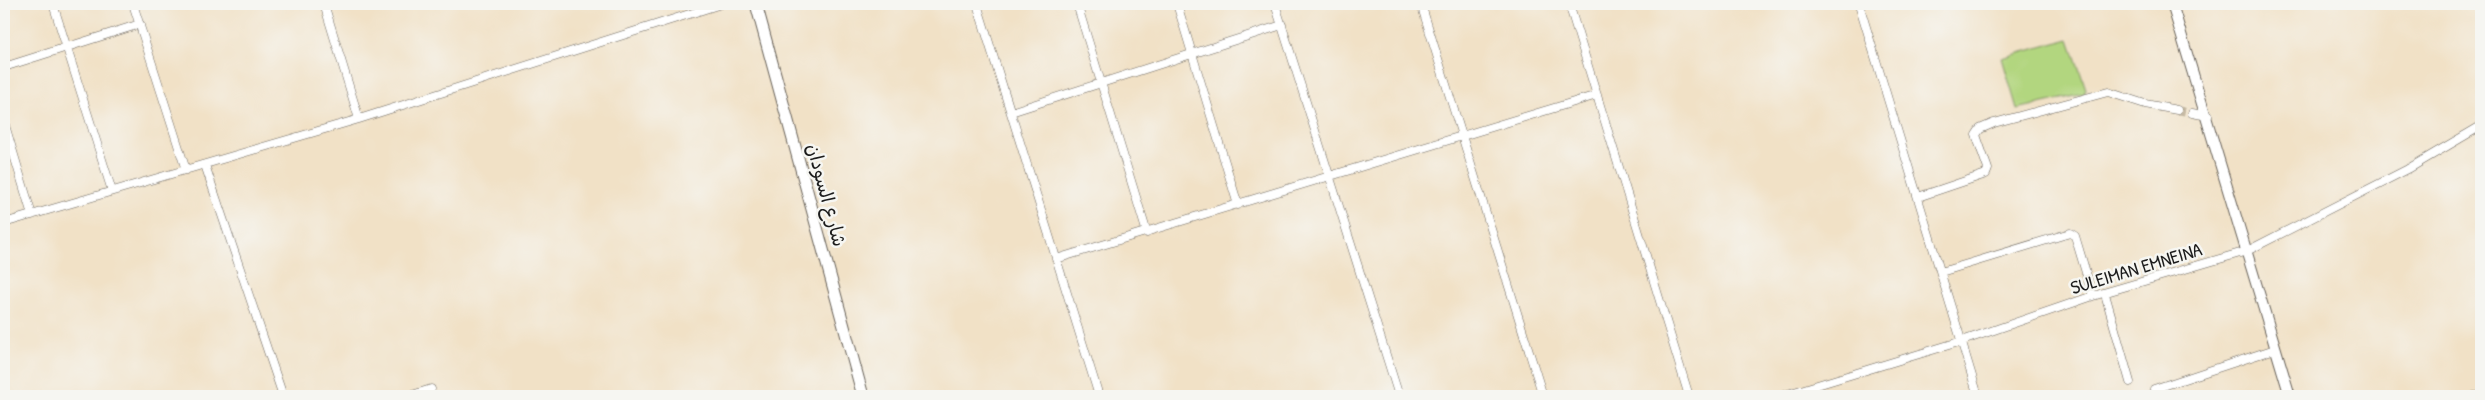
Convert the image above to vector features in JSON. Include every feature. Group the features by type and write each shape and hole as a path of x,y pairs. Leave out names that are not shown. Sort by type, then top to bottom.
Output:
{"main road":[{"name":"شارع السودان","path":"756,4 863,396"}],"street":[{"path":"53,4 112,191"},
{"path":"133,4 186,170"},
{"path":"324,4 359,119"},
{"path":"4,223 359,119 721,4"},
{"path":"977,4 1099,396"},
{"path":"1077,4 1146,233"},
{"path":"1177,4 1238,205"},
{"path":"1275,4 1399,396"},
{"path":"1421,4 1461,138 1543,396"},
{"path":"1570,4 1689,396"},
{"path":"1859,4 1978,396"},
{"path":"2172,4 2208,116 2246,252 2290,396"},
{"path":"4,67 140,24"},
{"path":"1011,112 1194,55 1282,25"},
{"path":"1918,197 1986,174 1988,169 1976,135 1980,130 1994,123 2108,92 2145,104 2177,110"},
{"path":"1056,260 1597,96"},
{"path":"2192,113 2208,116"},
{"path":"4,122 32,214"},
{"name":"SULEIMAN EMNEINA","path":"1781,396 1962,341 2093,296 2246,252 2408,169 2481,126"},
{"path":"205,165 283,396"},
{"path":"1941,272 2070,233 2075,236 2093,296"},
{"path":"2105,294 2130,382"},
{"path":"2154,390 2275,348"},
{"path":"409,396 431,390"},
{"path":"2474,396 2481,395"}],"green space":[{"path":"2069,39 2086,89 2084,94 2017,109 2002,58"}],"tunnel":[{"path":"2177,110 2192,113"}]}
